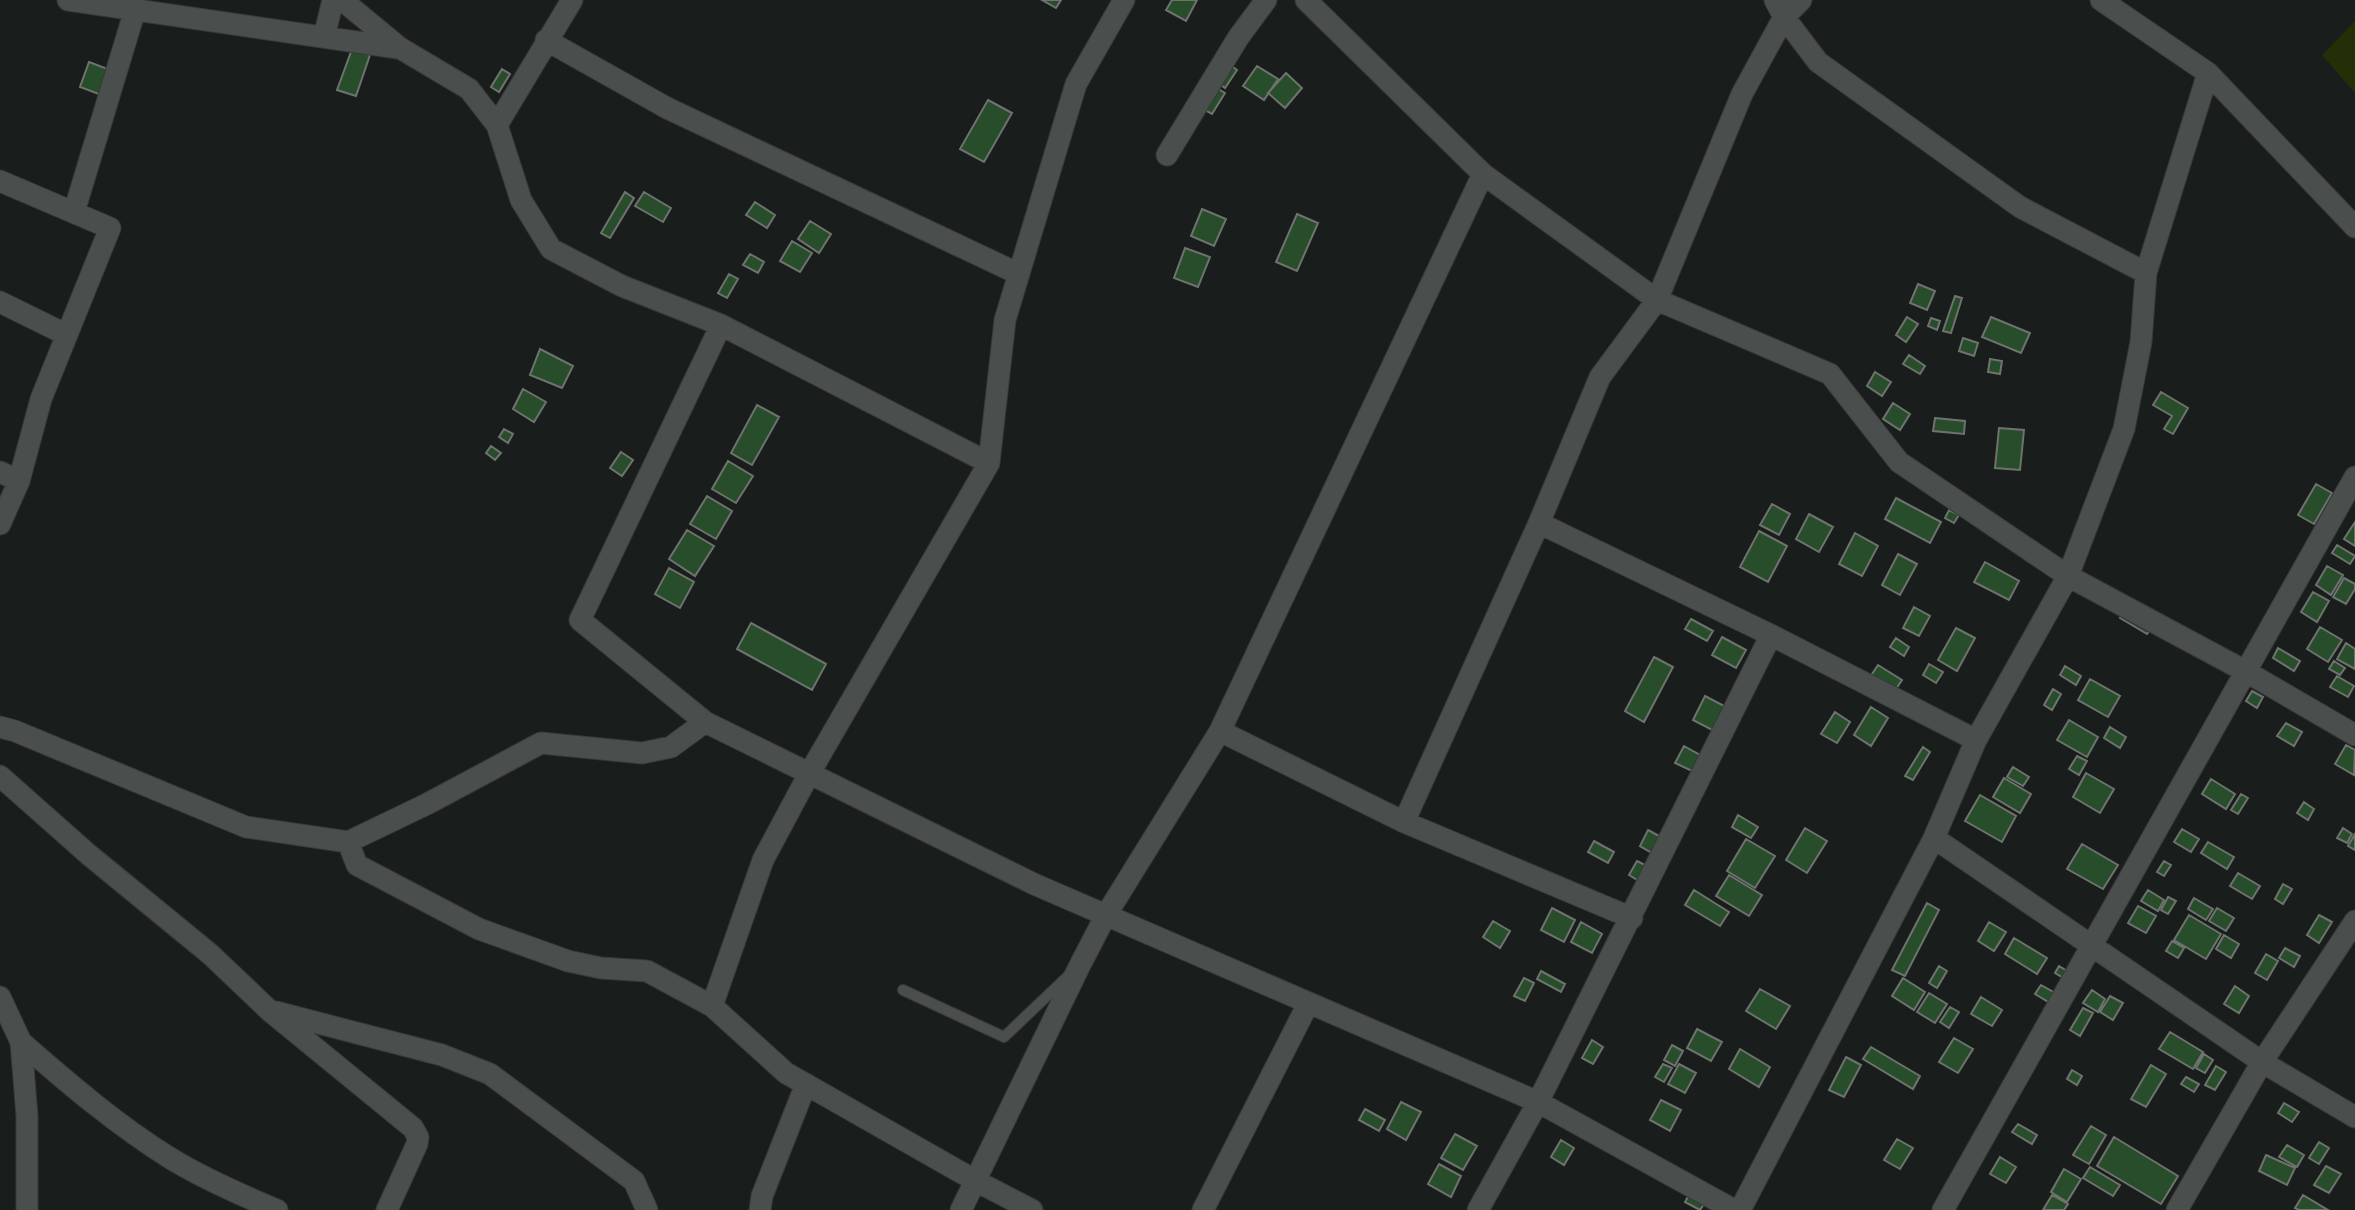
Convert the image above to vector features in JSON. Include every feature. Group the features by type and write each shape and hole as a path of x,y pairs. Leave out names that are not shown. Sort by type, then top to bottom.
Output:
{"street":[{"path":"68,0 106,3 135,10 401,48"},
{"path":"324,37 333,0"},
{"path":"342,0 401,48 469,89 497,125 521,200 551,248 622,286 721,325 989,463"},
{"path":"497,125 572,0"},
{"path":"712,1006 763,860 809,774 989,463 1005,320 1076,84 1124,0"},
{"path":"1167,155 1238,38 1266,0"},
{"path":"1306,0 1483,174 1657,300 1830,374 1899,462 2068,576 2245,671 2355,735"},
{"path":"1404,822 1539,523 1600,377 1657,300 1779,8 1801,0"},
{"path":"2101,0 2208,73 2355,227"},
{"path":"1779,8 1818,62 2009,199 2146,273"},
{"path":"74,212 135,10"},
{"path":"546,40 667,108 1020,274"},
{"path":"1740,1210 1934,838 1976,740 2068,576 2124,429 2141,342 2146,273 2208,73"},
{"path":"961,1210 1107,915 1220,731 1483,174"},
{"path":"0,181 110,228 10,477 0,524"},
{"path":"0,302 67,335"},
{"path":"721,325 580,620 705,722 1034,884 1538,1102 1734,1210"},
{"path":"1943,1210 2355,477"},
{"path":"1539,523 1771,635 1976,740"},
{"path":"1478,1210 1538,1102 1632,918 1771,635"},
{"path":"0,727 246,827 348,842 428,804 541,743 642,753 671,747 705,722"},
{"path":"1220,731 1404,822 1632,918"},
{"path":"0,776 210,954 270,1011 413,1128 418,1137 417,1144 387,1210"},
{"path":"1934,838 2262,1062 2355,1117"},
{"path":"348,842 357,865 479,929 568,961 601,968 647,971 712,1006 786,1073 1032,1210"},
{"path":"2177,1210 2262,1062 2355,921"},
{"path":"0,998 21,1042 27,1115 27,1210"},
{"path":"1203,1210 1308,1004"},
{"path":"270,1011 442,1055 489,1074 634,1181 648,1210"},
{"path":"21,1042 71,1086 144,1141 220,1186 277,1210"},
{"path":"760,1210 762,1196 806,1084"}],"lane":[{"path":"903,989 1004,1037 1080,965"}],"green space":[{"path":"2355,21 2355,93 2322,55"}],"building":[{"path":"1042,0 1061,0 1056,8"},
{"path":"1172,0 1197,0 1186,21 1166,10"},
{"path":"352,49 370,55 356,96 337,90"},
{"path":"89,62 113,71 104,96 80,87"},
{"path":"1226,62 1237,70 1225,88 1214,80"},
{"path":"1257,66 1278,79 1264,100 1243,86"},
{"path":"502,69 510,74 499,92 491,87"},
{"path":"1286,73 1302,88 1285,108 1268,93"},
{"path":"1215,87 1225,93 1212,114 1201,108"},
{"path":"988,100 1012,113 984,162 960,149"},
{"path":"625,192 634,198 610,238 601,233"},
{"path":"644,192 671,208 663,222 635,206"},
{"path":"755,202 775,215 767,228 746,215"},
{"path":"1202,209 1226,219 1214,246 1191,236"},
{"path":"1297,214 1318,223 1297,271 1276,262"},
{"path":"810,221 831,234 819,253 798,239"},
{"path":"792,241 812,253 800,272 780,261"},
{"path":"1185,248 1210,257 1198,287 1174,278"},
{"path":"750,254 764,262 758,273 743,265"},
{"path":"729,274 738,279 727,298 718,293"},
{"path":"1918,284 1935,291 1927,310 1910,303"},
{"path":"1955,296 1962,298 1951,333 1943,331"},
{"path":"1907,317 1918,324 1906,342 1896,335"},
{"path":"1991,317 2030,333 2021,353 1982,337"},
{"path":"1931,318 1940,321 1937,330 1928,326"},
{"path":"1963,338 1978,343 1974,356 1959,351"},
{"path":"540,349 573,366 562,388 530,375"},
{"path":"1909,355 1925,366 1920,374 1903,364"},
{"path":"1990,359 2002,361 2000,374 1988,372"},
{"path":"1875,372 1891,382 1882,396 1867,386"},
{"path":"523,389 546,402 534,422 513,409"},
{"path":"2161,392 2188,408 2173,434 2164,429 2172,416 2153,405"},
{"path":"1893,403 1910,414 1900,430 1883,419"},
{"path":"757,405 779,417 752,465 731,453"},
{"path":"1935,418 1965,421 1964,434 1933,431"},
{"path":"1999,428 2024,430 2020,470 1995,468"},
{"path":"504,429 513,434 508,443 499,437"},
{"path":"491,446 501,453 495,460 486,453"},
{"path":"621,452 633,460 622,476 610,468"},
{"path":"728,461 753,476 736,503 712,489"},
{"path":"2316,484 2332,493 2314,524 2298,515"},
{"path":"707,496 732,511 716,539 690,524"},
{"path":"1896,498 1941,522 1930,543 1885,519"},
{"path":"1772,504 1790,514 1779,535 1760,525"},
{"path":"1949,510 1959,515 1954,523 1945,518"},
{"path":"1809,514 1833,527 1819,552 1796,539"},
{"path":"2355,522 2355,546 2344,539"},
{"path":"687,530 714,546 695,576 669,559"},
{"path":"1759,531 1787,546 1768,582 1740,567"},
{"path":"1855,533 1878,546 1862,576 1839,564"},
{"path":"2337,545 2355,556 2350,564 2332,553"},
{"path":"1898,554 1917,564 1900,595 1882,585"},
{"path":"1985,562 2019,581 2009,600 1974,582"},
{"path":"2327,566 2343,575 2331,595 2316,585"},
{"path":"669,568 694,582 680,608 655,594"},
{"path":"2344,578 2355,584 2346,604 2333,597"},
{"path":"2313,592 2329,601 2317,622 2301,612"},
{"path":"1914,607 1930,616 1919,636 1903,628"},
{"path":"2125,610 2152,626 2147,634 2120,618"},
{"path":"1691,619 1713,631 1707,641 1685,629"},
{"path":"751,623 826,664 812,690 737,649"},
{"path":"2320,627 2342,640 2328,662 2307,649"},
{"path":"1956,628 1975,638 1957,671 1938,660"},
{"path":"1722,637 1746,650 1736,668 1712,655"},
{"path":"1896,638 1909,647 1904,656 1890,647"},
{"path":"2346,643 2355,649 2355,669 2337,659"},
{"path":"2278,648 2300,661 2294,671 2273,658"},
{"path":"1654,657 1673,667 1644,722 1625,711"},
{"path":"2334,661 2345,668 2340,675 2329,669"},
{"path":"1929,664 1943,672 1936,683 1923,675"},
{"path":"1878,665 1902,680 1894,692 1870,677"},
{"path":"2065,666 2081,676 2076,685 2060,675"},
{"path":"2337,676 2354,686 2348,697 2330,687"},
{"path":"2090,679 2120,696 2108,717 2078,700"},
{"path":"2053,689 2061,694 2052,710 2044,705"},
{"path":"2252,691 2263,697 2257,708 2246,701"},
{"path":"1705,696 1726,707 1714,731 1693,720"},
{"path":"1871,707 1888,718 1871,746 1854,735"},
{"path":"1835,712 1850,722 1837,743 1821,734"},
{"path":"2069,720 2098,737 2087,757 2057,740"},
{"path":"2286,723 2302,732 2294,746 2277,736"},
{"path":"2110,727 2126,737 2120,748 2104,738"},
{"path":"2346,745 2355,750 2354,775 2335,764"},
{"path":"1684,746 1700,755 1692,771 1675,763"},
{"path":"1923,747 1930,752 1913,780 1905,776"},
{"path":"2077,756 2087,761 2079,775 2069,769"},
{"path":"2013,767 2029,777 2023,786 2007,777"},
{"path":"2086,773 2114,789 2100,813 2073,797"},
{"path":"2004,778 2031,794 2020,813 1993,797"},
{"path":"2211,779 2235,794 2226,809 2202,794"},
{"path":"2241,794 2248,798 2238,814 2231,810"},
{"path":"1980,795 2016,816 2002,842 1965,821"},
{"path":"2304,802 2314,809 2308,820 2297,813"},
{"path":"1738,815 1758,827 1751,838 1732,827"},
{"path":"1805,828 1827,841 1807,873 1786,860"},
{"path":"2343,828 2352,834 2347,843 2337,838"},
{"path":"2182,829 2199,839 2191,852 2174,842"},
{"path":"1648,830 1661,837 1652,853 1640,846"},
{"path":"2355,834 2355,850 2348,846"},
{"path":"1746,839 1775,856 1755,888 1727,871"},
{"path":"1594,841 1614,852 1608,863 1588,852"},
{"path":"2208,842 2234,857 2227,869 2201,853"},
{"path":"2082,844 2118,865 2103,889 2067,869"},
{"path":"1637,861 1647,866 1639,881 1629,875"},
{"path":"2164,861 2171,865 2164,876 2157,872"},
{"path":"2238,873 2260,886 2252,899 2230,886"},
{"path":"1729,875 1762,895 1749,916 1716,896"},
{"path":"2283,884 2292,889 2283,904 2275,899"},
{"path":"1694,890 1729,912 1720,926 1685,905"},
{"path":"2148,890 2164,900 2158,911 2141,901"},
{"path":"2168,897 2176,901 2168,914 2161,910"},
{"path":"2194,898 2213,909 2206,920 2188,909"},
{"path":"1927,903 1939,910 1905,976 1892,970"},
{"path":"2138,906 2156,916 2146,933 2128,923"},
{"path":"1552,908 1575,920 1564,942 1541,930"},
{"path":"2217,908 2234,918 2226,931 2209,921"},
{"path":"2189,915 2221,934 2206,959 2174,940"},
{"path":"2319,915 2332,922 2319,943 2307,935"},
{"path":"1493,921 1510,931 1500,948 1483,937"},
{"path":"1581,922 1602,934 1592,953 1571,942"},
{"path":"1989,922 2006,932 1994,951 1978,941"},
{"path":"2224,935 2239,944 2231,958 2216,949"},
{"path":"2014,938 2047,958 2037,974 2005,954"},
{"path":"2172,941 2184,948 2178,958 2166,951"},
{"path":"2285,948 2300,956 2294,967 2279,958"},
{"path":"2266,954 2278,961 2267,980 2255,973"},
{"path":"1939,966 1947,971 1937,988 1929,983"},
{"path":"2059,966 2069,972 2065,979 2055,973"},
{"path":"1541,971 1565,984 1561,992 1537,979"},
{"path":"1524,978 1534,983 1525,1001 1514,996"},
{"path":"1903,978 1925,992 1914,1010 1892,996"},
{"path":"2041,985 2055,993 2050,1003 2035,994"},
{"path":"2235,986 2249,996 2239,1013 2224,1004"},
{"path":"1760,989 1790,1006 1776,1029 1746,1011"},
{"path":"2092,990 2105,999 2098,1012 2083,1003"},
{"path":"1929,993 1947,1004 1935,1023 1917,1012"},
{"path":"2110,996 2123,1003 2113,1020 2100,1012"},
{"path":"1981,997 2002,1010 1992,1026 1971,1014"},
{"path":"1950,1007 1959,1012 1949,1028 1940,1022"},
{"path":"2083,1008 2093,1013 2080,1036 2070,1030"},
{"path":"1697,1029 1722,1042 1711,1061 1687,1048"},
{"path":"2170,1032 2203,1052 2193,1069 2159,1049"},
{"path":"1954,1038 1973,1049 1958,1073 1939,1062"},
{"path":"1592,1040 1603,1047 1593,1064 1582,1058"},
{"path":"1672,1045 1683,1051 1675,1066 1664,1060"},
{"path":"1871,1047 1920,1076 1913,1089 1863,1059"},
{"path":"1740,1049 1770,1067 1759,1087 1729,1069"},
{"path":"2204,1054 2213,1060 2205,1073 2196,1068"},
{"path":"1846,1057 1861,1065 1844,1097 1829,1090"},
{"path":"1663,1064 1672,1068 1664,1082 1655,1077"},
{"path":"1679,1064 1696,1073 1685,1093 1668,1084"},
{"path":"2151,1065 2166,1074 2146,1107 2131,1099"},
{"path":"2216,1066 2226,1072 2215,1090 2205,1085"},
{"path":"2072,1070 2082,1076 2077,1085 2067,1079"},
{"path":"2186,1077 2199,1084 2194,1092 2181,1084"},
{"path":"1661,1100 1681,1110 1670,1131 1650,1120"},
{"path":"1401,1102 1421,1112 1406,1140 1387,1129"},
{"path":"2284,1103 2299,1112 2292,1122 2278,1113"},
{"path":"1365,1109 1385,1120 1379,1131 1359,1120"},
{"path":"2018,1124 2037,1135 2032,1144 2012,1132"},
{"path":"2091,1126 2106,1135 2089,1164 2073,1155"},
{"path":"1455,1134 1477,1146 1463,1170 1441,1158"},
{"path":"2114,1137 2178,1176 2161,1204 2097,1166"},
{"path":"1897,1139 1913,1148 1900,1169 1884,1160"},
{"path":"1561,1140 1574,1148 1564,1165 1551,1157"},
{"path":"2319,1142 2329,1148 2319,1164 2309,1158"},
{"path":"2287,1145 2304,1155 2297,1167 2279,1157"},
{"path":"2266,1155 2295,1168 2287,1185 2259,1171"},
{"path":"2000,1157 2016,1167 2006,1183 1990,1174"},
{"path":"1439,1164 1461,1176 1451,1197 1428,1184"},
{"path":"2326,1166 2341,1174 2329,1193 2314,1185"},
{"path":"2090,1167 2120,1185 2113,1196 2083,1178"},
{"path":"2064,1169 2081,1179 2067,1202 2051,1192"},
{"path":"1689,1195 1704,1204 1700,1210 1685,1202"},
{"path":"2052,1195 2068,1204 2064,1210 2043,1210"},
{"path":"2303,1195 2328,1210 2295,1208"}]}
